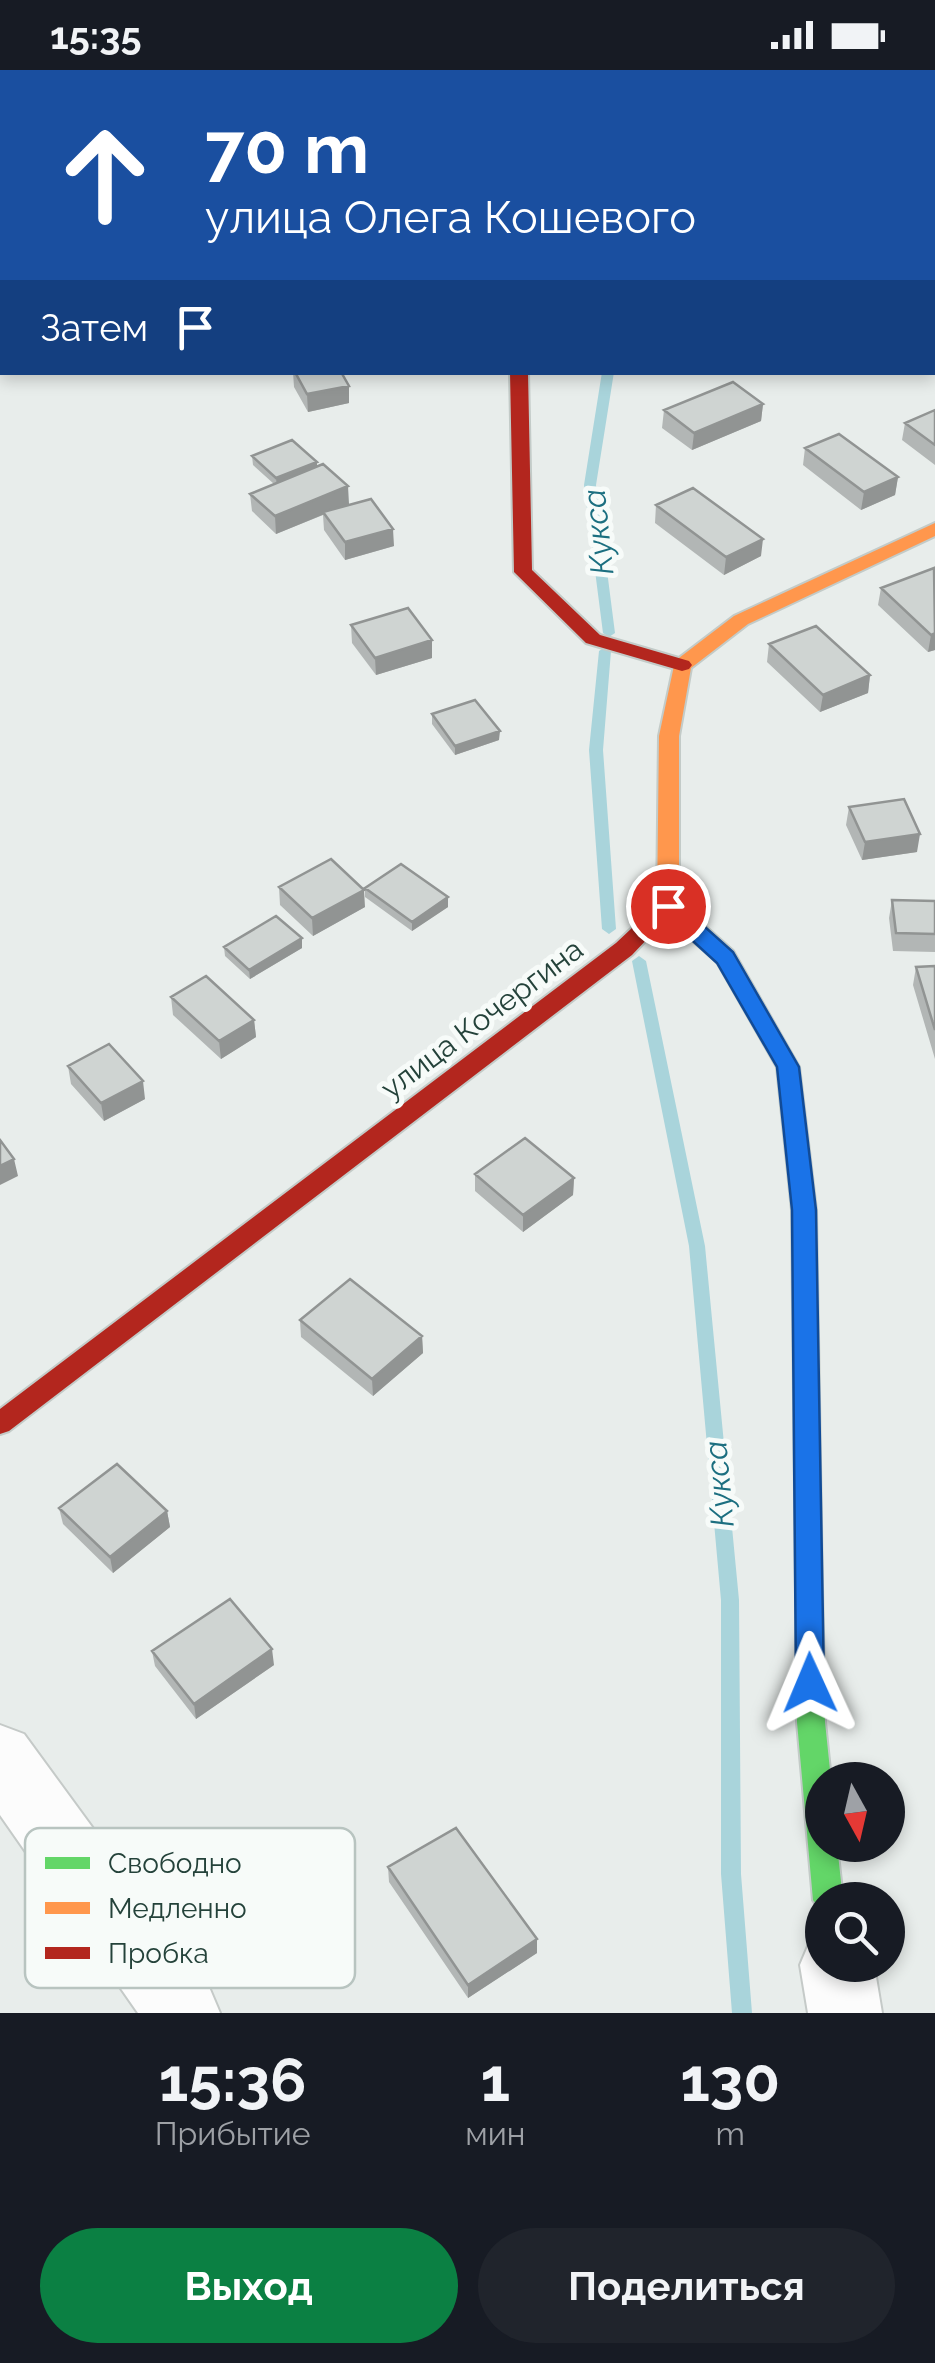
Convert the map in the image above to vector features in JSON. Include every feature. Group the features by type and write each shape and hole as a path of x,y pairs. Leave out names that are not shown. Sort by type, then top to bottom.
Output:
{"street":[{"path":"518,375 523,572 593,639 682,665"},
{"path":"826,1882 811,1722 804,1210 788,1067 725,958 668,906 669,736 682,665 741,620 935,528"},
{"name":"улица Кочергина","path":"0,1424 624,949 668,906"},
{"path":"0,1756 51,1828"},
{"path":"839,1982 844,2013"},
{"path":"165,1988 183,2013"}],"building":[{"path":"297,375 343,375 349,386 307,394"},
{"path":"733,382 763,404 694,433 664,410"},
{"path":"935,410 935,445 905,423"},
{"path":"839,434 898,477 864,492 805,448"},
{"path":"292,440 317,462 276,478 252,456"},
{"path":"323,464 348,486 275,516 250,494"},
{"path":"693,488 763,539 726,557 656,505"},
{"path":"371,499 393,529 345,542 323,512"},
{"path":"934,568 935,633 931,635 881,588"},
{"path":"408,608 432,640 375,658 351,625"},
{"path":"816,626 870,675 823,695 769,644"},
{"path":"475,700 500,731 455,746 432,714"},
{"path":"904,799 920,834 865,842 849,807"},
{"path":"331,859 364,890 312,918 279,887"},
{"path":"401,864 448,897 412,922 365,888"},
{"path":"892,900 935,901 935,934 896,933"},
{"path":"276,916 302,938 249,970 224,947"},
{"path":"935,966 935,1030 916,967"},
{"path":"206,976 254,1020 219,1041 171,997"},
{"path":"109,1044 143,1081 101,1103 68,1066"},
{"path":"525,1138 574,1178 523,1215 475,1174"},
{"path":"0,1140 14,1159 0,1166"},
{"path":"350,1279 422,1336 372,1379 300,1320"},
{"path":"117,1464 167,1511 110,1557 59,1508"},
{"path":"230,1599 272,1649 194,1704 152,1651"},
{"path":"456,1828 537,1939 468,1985 388,1867"}],"waterway":[{"name":"Кукса","path":"608,375 590,485 609,633"},
{"name":"Кукса","path":"605,651 596,750 609,929"},
{"name":"Кукса","path":"639,961 697,1246 730,1600 731,1874 742,2013"}],"traffic: fast":[{"path":"809,1587 811,1722 826,1882"}],"traffic: slow":[{"path":"657,917 668,906 669,736 682,665 741,620 935,529"},
{"path":"668,906 725,957 788,1067 804,1210 809,1587"}],"traffic: jam":[{"path":"519,375 523,572 593,639 682,665"},
{"path":"0,1423 624,949 657,917"}],"route":[{"path":"668,906 725,958 788,1067 804,1210 810,1683"}]}
